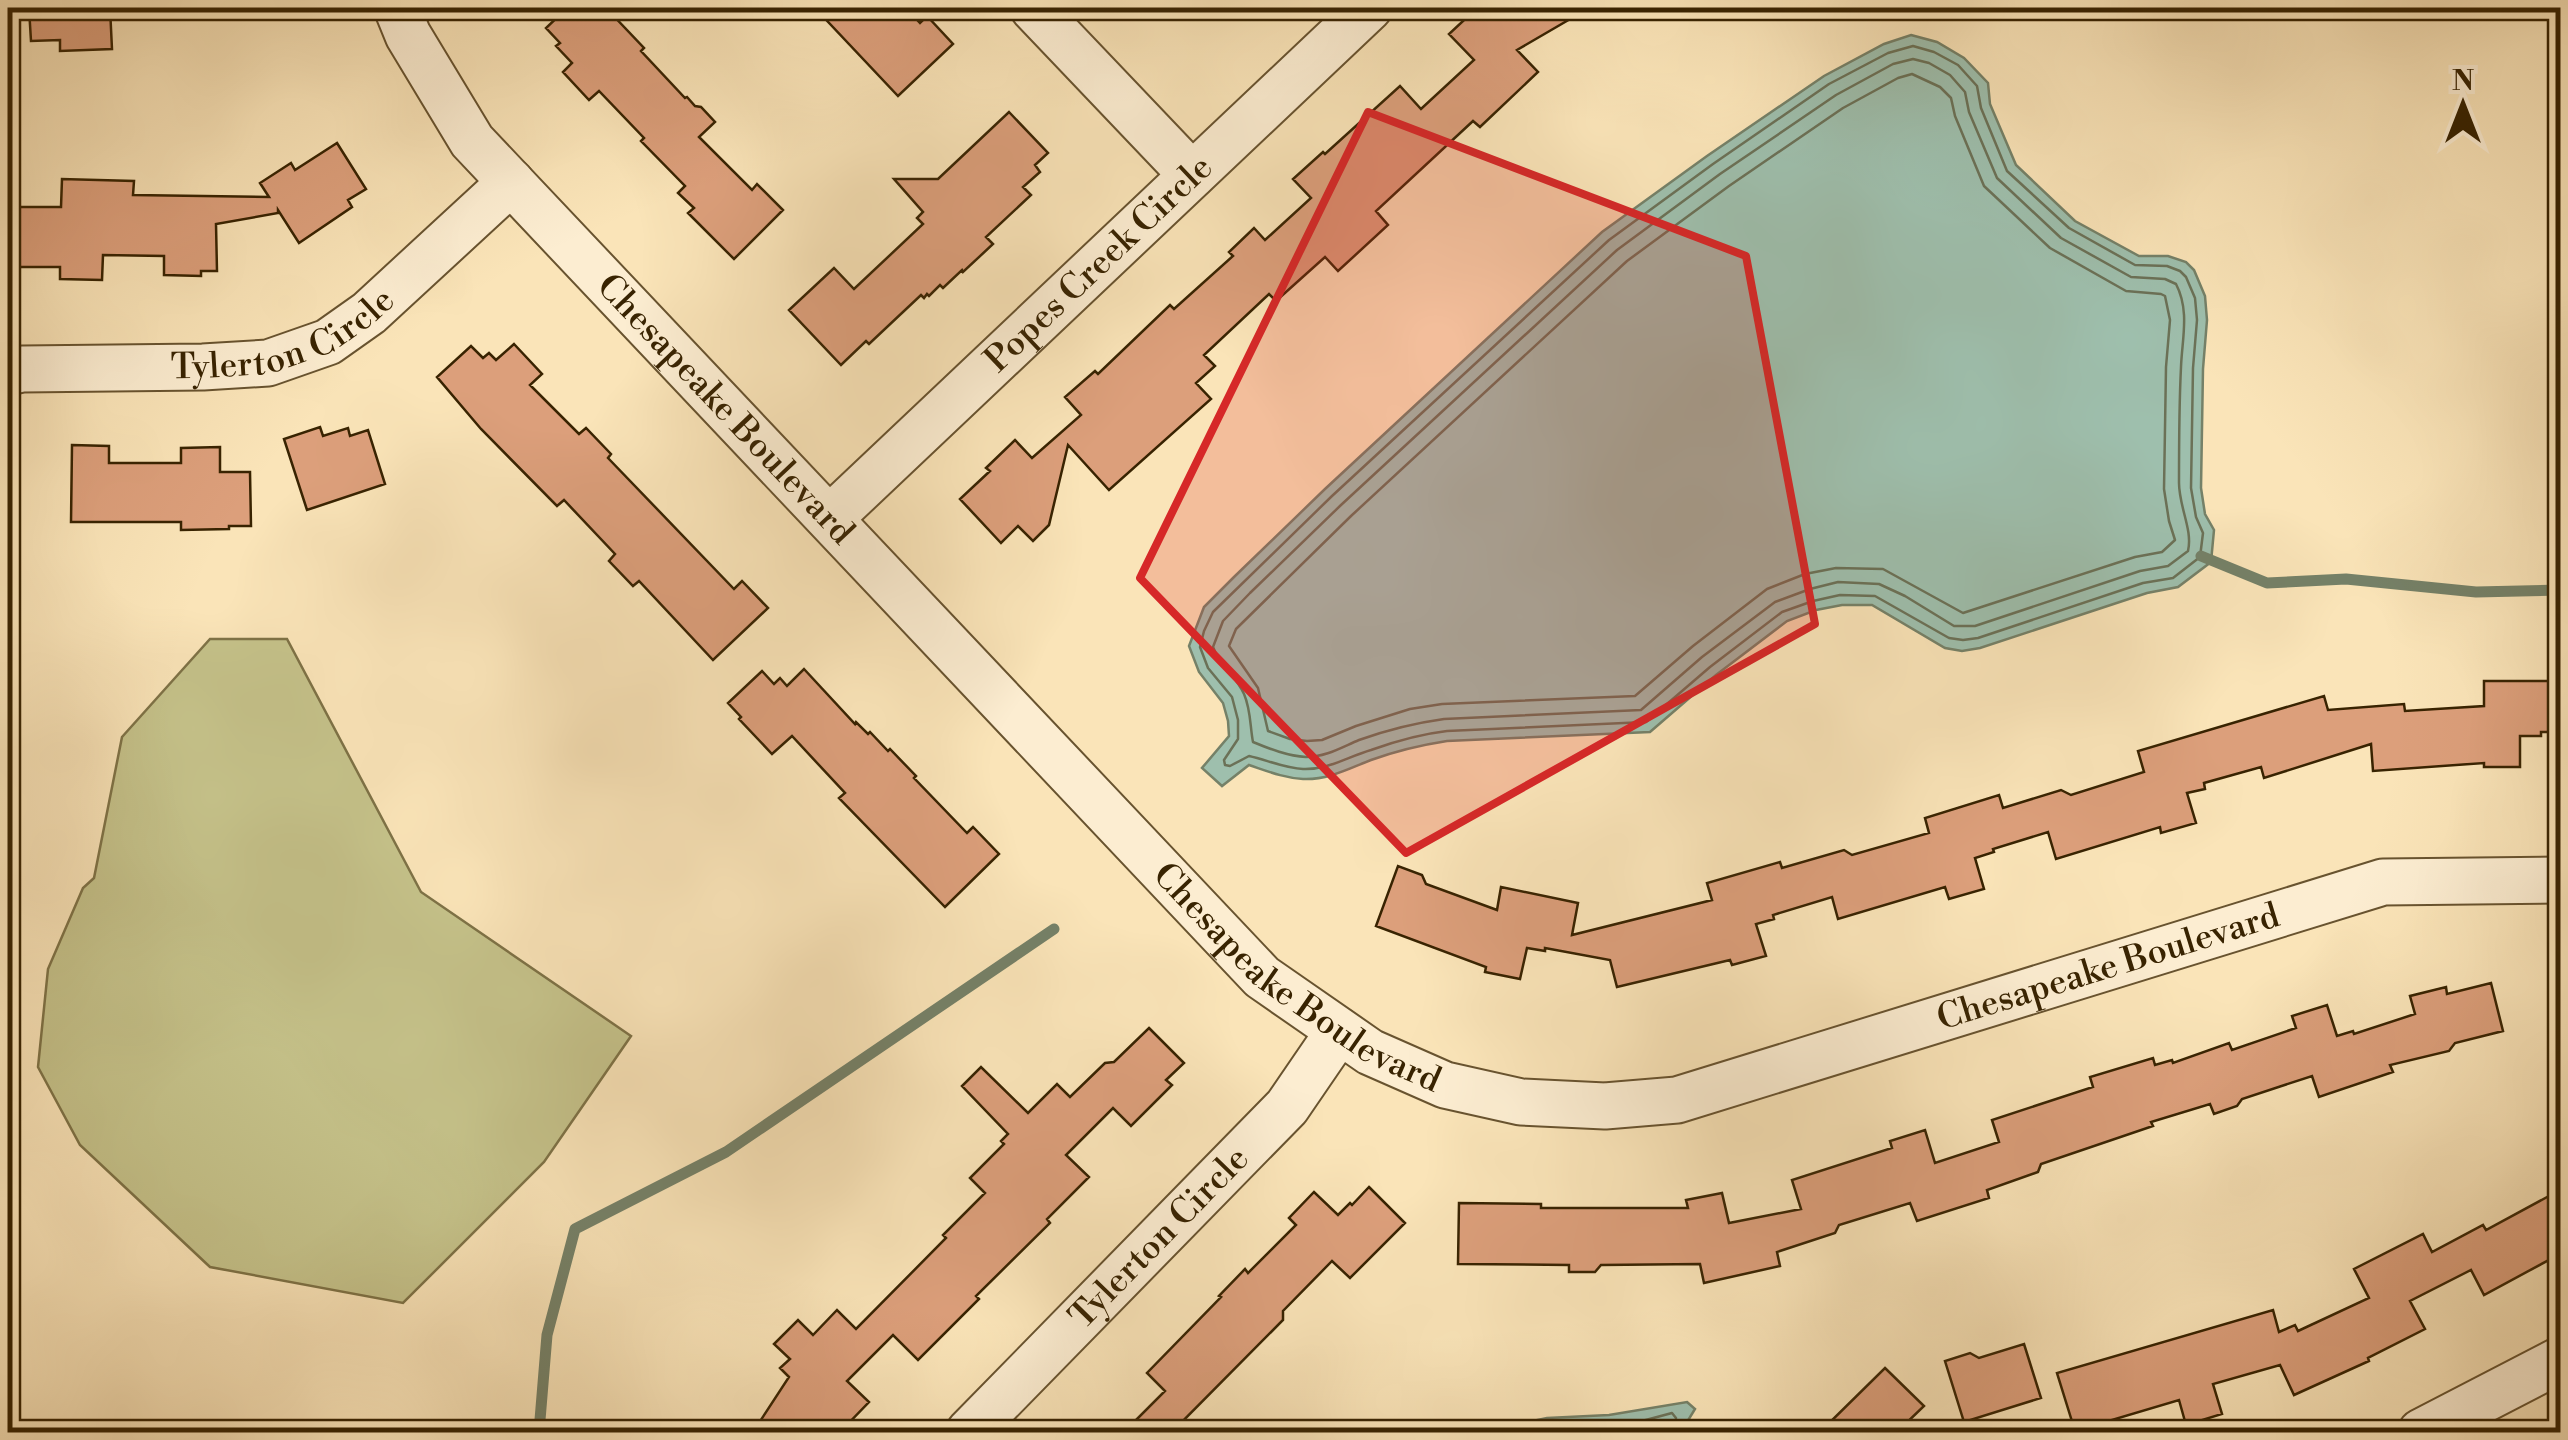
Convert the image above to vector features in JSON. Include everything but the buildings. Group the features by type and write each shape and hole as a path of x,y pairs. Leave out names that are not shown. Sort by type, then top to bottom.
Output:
{"street":[{"name":"Chesapeake Boulevard","path":"397,8 408,35 472,141 1262,977 1370,1052 1445,1085 1521,1102 1605,1106 1677,1100 2383,882 2560,880"},
{"path":"1033,8 1192,176"},
{"name":"Popes Creek Circle","path":"830,518 1368,8"},
{"name":"Tylerton Circle","path":"8,372 22,368 268,363 328,342 369,313 511,182"},
{"name":"Tylerton Circle","path":"969,1432 1286,1107 1339,1031"},
{"path":"2421,1432 2560,1360"}],"highlighted area":[{"path":"1368,112 1746,256 1815,624 1406,853 1140,578"}],"shaded area":[{"path":"210,639 287,639 421,892 631,1036 544,1162 403,1303 210,1267 80,1145 38,1067 48,969 83,888 94,878 122,737"}],"water":[{"path":"1911,35 1937,42 1964,58 1988,83 1990,104 2016,165 2075,221 2139,256 2168,256 2186,262 2194,270 2205,296 2207,320 2201,488 2205,514 2214,530 2211,562 2178,587 2147,593 1962,651 1945,648 1872,605 1816,610 1787,621 1650,732 1447,741 1399,751 1312,779 1289,777 1249,765 1222,786 1202,768 1229,736 1223,703 1199,672 1189,646 1204,607 1602,232 1824,76 1884,44"},
{"path":"1687,1402 1695,1409 1681,1432 1479,1432 1547,1418 1609,1415"}],"waterway":[{"path":"2201,556 2267,583 2346,579 2476,592 2560,590"},
{"path":"539,1432 547,1335 575,1229 726,1152 1054,929"}]}
